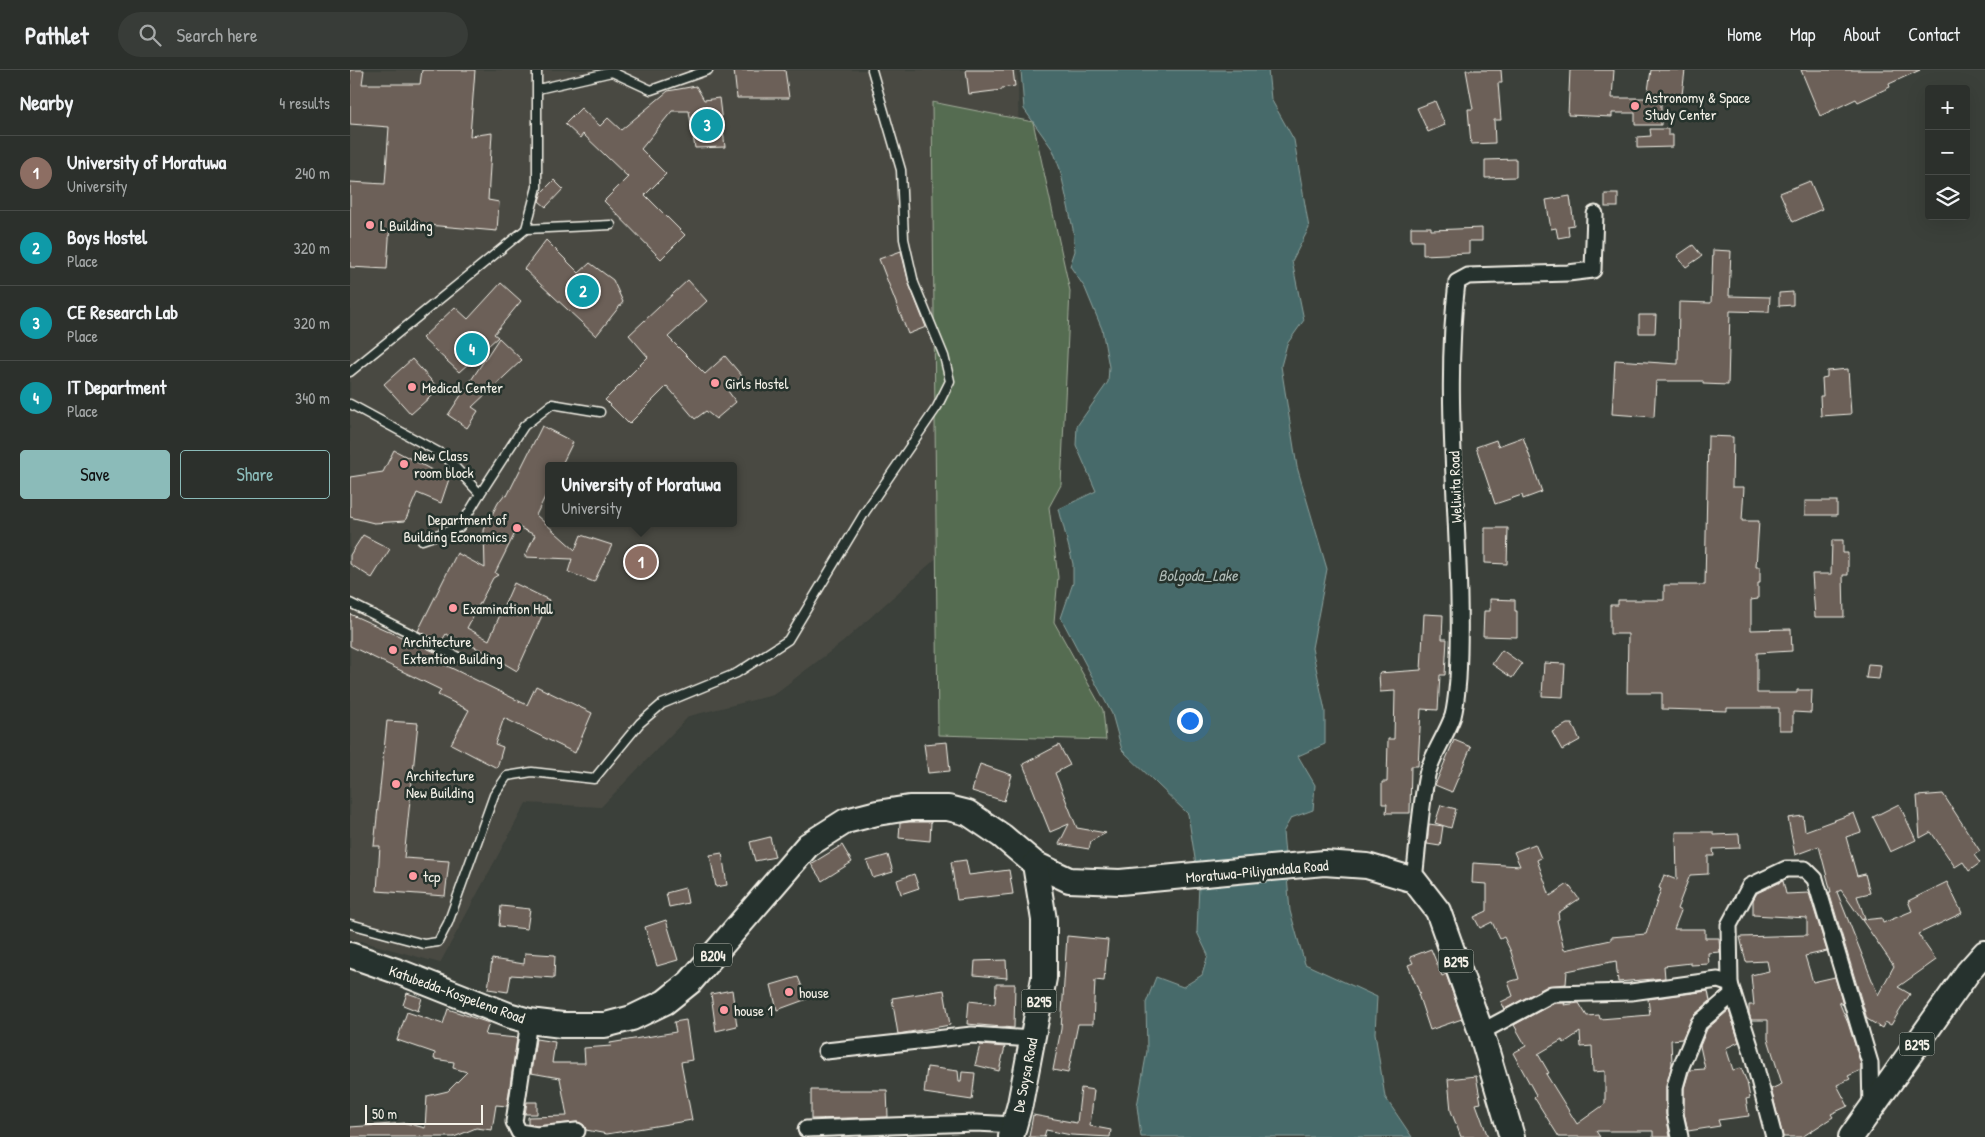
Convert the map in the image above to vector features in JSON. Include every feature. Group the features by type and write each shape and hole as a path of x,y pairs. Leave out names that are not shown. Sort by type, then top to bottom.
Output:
{"main road":[{"name":"Katubedda-Kospelena Road","path":"350,955 402,972 508,1015 529,1021 562,1025 605,1025 632,1018 666,1002 690,982 808,845 846,821 909,808 948,808 968,813 1002,836 1035,864"},
{"name":"Moratuwa-Piliyandala Road","path":"1035,864 1069,880 1095,883 1175,878 1324,863 1367,866 1414,880"},
{"name":"De Soysa Road","path":"1013,1131 1044,978 1044,920 1035,864"},
{"name":"B295","path":"1414,880 1438,910 1481,1032 1512,1137"},
{"name":"B295","path":"1852,1137 1968,972 1985,953"}],"street":[{"name":"Weliwita Road","path":"1414,880 1428,775 1439,742 1453,716 1458,680 1459,626 1452,375 1452,324 1457,282 1468,276 1568,273 1593,270 1595,214"},
{"path":"1774,1137 1751,1049 1732,989 1729,925 1750,886 1786,869 1805,869 1815,879 1870,1064 1871,1109"},
{"path":"1481,1032 1552,994 1632,992 1718,980 1732,989"},
{"path":"1680,1137 1675,1114 1675,1087 1680,1069 1699,1023 1732,989"},
{"path":"529,1021 514,1122 519,1132 537,1135 577,1131"},
{"path":"826,1051 963,1035 1032,1039"},
{"path":"806,1129 976,1123 1013,1131"}],"lane":[{"path":"350,372 526,229 537,187 537,70"},
{"path":"538,89 612,72 651,90 708,70"},
{"path":"350,924 424,944 438,942 448,922 494,795 507,776 532,772 594,779 640,723 662,704 737,673 788,640 865,512 937,407 950,381 944,356 914,283 904,239 902,170 872,70"},
{"path":"526,229 610,225"},
{"path":"350,363 360,364"},
{"path":"350,404 444,455 480,494"},
{"path":"422,540 460,527 524,426 552,404 600,412"},
{"path":"350,603 460,658"}],"shaded area":[{"path":"350,70 1016,70 1018,80 1021,482 844,641 773,695 689,716 601,807 526,803 440,963 350,938"}],"green space":[{"path":"932,102 1033,122 1070,291 1061,485 1049,507 1058,577 1054,622 1103,710 1106,740 938,735"}],"water":[{"name":"Bolgoda_Lake","path":"1021,70 1268,70 1271,99 1294,140 1309,228 1292,261 1304,320 1287,344 1281,366 1297,467 1327,569 1312,648 1325,711 1325,744 1298,756 1315,785 1313,810 1291,818 1283,832 1290,911 1305,964 1377,997 1375,1033 1385,1097 1412,1137 1141,1137 1137,1106 1147,1051 1146,1003 1156,977 1183,987 1202,975 1208,955 1197,932 1199,884 1188,814 1122,750 1112,714 1061,618 1073,583 1073,564 1059,509 1096,491 1076,445 1077,426 1108,382 1109,367 1102,329 1085,288 1070,266 1075,251 1073,229 1060,169 1053,150 1024,109"}],"building":[{"path":"350,70 364,70 362,84 420,84 422,70 475,70 470,136 492,133 488,200 499,202 497,231 416,224 416,226 390,224 387,269 350,267 350,182 385,184 389,127 350,124"},
{"path":"734,70 785,70 789,98 737,98"},
{"path":"966,70 1013,70 1015,86 1002,88 1002,90 969,94"},
{"path":"1466,70 1501,70 1502,83 1498,83 1501,120 1494,120 1495,143 1471,144 1468,109 1473,109"},
{"path":"1570,70 1614,70 1612,98 1647,98 1651,70 1685,70 1682,95 1661,93 1661,125 1635,125 1635,113 1612,113 1612,117 1568,115"},
{"path":"1801,70 1920,70 1889,84 1890,87 1858,102 1856,99 1820,116"},
{"path":"696,86 704,100 719,98 725,147 695,148 689,111 672,111 641,149 666,174 645,195 685,235 661,259 604,201 628,177 583,134 580,138 565,124 581,108 600,126 608,118 621,130 668,91"},
{"path":"1435,101 1445,125 1428,132 1417,108"},
{"path":"1650,129 1668,129 1668,135 1673,135 1673,147 1637,148 1637,137 1651,136"},
{"path":"1516,159 1516,177 1485,178 1485,160"},
{"path":"554,180 563,189 546,207 539,201 542,192"},
{"path":"1810,181 1822,209 1793,222 1780,193"},
{"path":"1605,194 1618,194 1618,207 1605,207"},
{"path":"1570,196 1574,225 1568,226 1569,236 1558,238 1556,228 1551,229 1546,200"},
{"path":"1411,227 1431,227 1431,230 1482,228 1482,241 1469,241 1469,253 1423,255 1423,241 1411,241"},
{"path":"546,240 579,273 590,263 613,280 623,302 596,336 524,269"},
{"path":"1693,245 1702,256 1686,267 1677,256"},
{"path":"1713,250 1731,251 1729,296 1770,297 1769,312 1730,311 1728,385 1703,384 1703,381 1656,381 1654,417 1612,414 1615,360 1678,364 1679,302 1711,303"},
{"path":"901,251 909,284 926,327 908,334 879,259"},
{"path":"688,280 707,301 668,337 705,374 725,356 742,376 728,391 736,402 716,419 706,411 695,419 667,386 629,424 605,400 648,357 629,335"},
{"path":"501,283 521,301 494,334 498,337 459,372 422,338 455,307 468,319"},
{"path":"1793,292 1793,305 1779,306 1779,293"},
{"path":"1639,315 1656,315 1655,333 1639,333"},
{"path":"499,338 522,360 472,407 478,411 467,428 448,415"},
{"name":"Medical Center","path":"412,359 439,389 411,414 384,384"},
{"path":"1848,369 1851,414 1821,416 1820,396 1823,396 1822,378 1827,377 1827,371"},
{"path":"542,426 573,442 563,462 545,462 545,497 536,515 545,523 545,527 549,527 575,550 581,535 612,545 594,582 568,572 572,559 525,557 535,535 518,527 495,573 498,575 493,578 467,628 489,640 514,583 549,600 517,671 483,651 446,634 441,642 418,631 457,553 485,568 484,530 498,503 504,495 507,496"},
{"path":"1708,436 1733,437 1732,487 1744,487 1742,521 1759,521 1756,567 1760,567 1760,583 1758,583 1758,599 1751,600 1751,630 1791,629 1792,651 1757,653 1757,693 1797,693 1797,690 1812,690 1811,713 1793,712 1793,730 1779,730 1779,708 1727,708 1727,711 1662,709 1662,693 1627,693 1628,634 1610,634 1610,605 1618,605 1618,600 1664,600 1664,585 1705,585"},
{"path":"1523,437 1542,492 1523,499 1522,495 1495,504 1476,447 1496,440 1498,446"},
{"path":"394,450 449,479 441,503 417,493 405,521 374,523 350,517 350,477 383,472"},
{"path":"1805,501 1837,501 1837,515 1805,515"},
{"path":"1485,528 1508,528 1507,564 1485,563"},
{"path":"363,535 390,549 372,578 350,564 350,555"},
{"path":"1832,540 1843,540 1843,553 1848,553 1848,575 1843,575 1844,617 1815,617 1812,574 1831,574"},
{"path":"1490,599 1515,600 1517,637 1483,636 1484,611 1490,611"},
{"path":"350,614 437,653 433,659 527,705 536,686 592,713 575,753 504,718 495,744 503,747 497,768 451,744 469,710 438,695 441,690 350,646"},
{"path":"1424,614 1443,615 1442,639 1447,639 1445,675 1440,675 1438,710 1421,709 1418,766 1411,766 1410,813 1386,813 1387,804 1382,804 1382,782 1387,782 1388,739 1394,739 1395,691 1380,692 1379,673 1421,670"},
{"path":"1502,650 1522,664 1512,678 1492,664"},
{"path":"1544,663 1565,664 1563,697 1542,696"},
{"path":"1868,664 1881,665 1879,679 1866,678"},
{"path":"387,721 418,723 404,858 449,861 445,896 377,891 380,846 374,846"},
{"path":"1567,724 1572,724 1580,740 1562,750 1552,732"},
{"path":"1454,740 1471,747 1452,792 1435,785"},
{"path":"947,742 950,771 928,773 924,744"},
{"path":"1059,745 1070,765 1055,773 1077,828 1106,833 1091,841 1089,849 1059,844 1069,824 1050,832 1023,764"},
{"path":"980,764 1012,775 1004,801 972,791"},
{"path":"1943,794 1980,851 1974,855 1980,863 1969,871 1963,862 1955,867 1931,832 1920,838 1917,796"},
{"path":"1899,804 1916,840 1890,852 1873,817"},
{"path":"1441,805 1456,809 1451,828 1435,823"},
{"path":"1854,813 1861,832 1846,837 1857,876 1865,874 1870,893 1857,896 1865,918 1862,920 1882,918 1883,923 1912,911 1908,901 1947,882 1962,913 1918,934 1936,960 1898,987 1910,994 1891,1025 1885,1022 1882,1028 1867,1019 1829,892 1831,892 1819,846 1795,855 1788,818 1803,816 1805,831","holes":["1841,890 1894,966 1878,995 1837,892"]},
{"path":"931,822 930,841 899,838 900,823"},
{"path":"1429,824 1443,826 1440,846 1427,844"},
{"path":"1676,832 1713,832 1713,835 1739,834 1740,848 1713,849 1714,856 1708,856 1708,874 1690,875 1677,909 1681,911 1674,929 1705,929 1705,938 1719,938 1720,952 1708,953 1709,964 1691,965 1691,963 1664,966 1665,978 1618,982 1616,961 1567,971 1566,984 1548,986 1505,1009 1501,1002 1513,996 1508,982 1519,979 1511,952 1504,937 1500,939 1492,922 1480,928 1474,917 1487,911 1487,884 1472,883 1473,863 1520,866 1514,852 1535,844 1541,858 1537,860 1550,896 1568,884 1579,899 1558,913 1559,919 1557,920 1564,950 1611,940 1611,937 1646,934 1664,875 1677,880"},
{"path":"770,837 775,857 755,861 750,842"},
{"path":"842,845 852,862 822,881 811,864"},
{"path":"722,853 727,885 716,887 710,855"},
{"path":"888,855 893,872 873,878 867,861"},
{"path":"966,860 969,875 1009,870 1013,894 957,900 951,862"},
{"path":"914,874 919,888 901,894 897,880"},
{"path":"1783,881 1786,894 1809,893 1827,951 1805,956 1813,982 1835,977 1843,1005 1839,1002 1861,1064 1861,1070 1848,1076 1850,1079 1837,1085 1848,1106 1831,1114 1833,1117 1802,1137 1783,1137 1771,1089 1782,1084 1768,1039 1768,1020 1751,1020 1749,1013 1749,1005 1754,1005 1751,975 1769,971 1767,961 1746,962 1740,937 1807,935 1807,918 1753,915 1753,900 1757,893"},
{"path":"685,888 688,903 669,907 666,893"},
{"path":"501,906 530,909 527,929 499,926"},
{"path":"666,920 678,960 657,966 645,927"},
{"path":"1067,936 1108,940 1104,981 1095,980 1093,1024 1078,1024 1068,1073 1053,1070 1061,1029"},
{"path":"1431,949 1442,976 1446,974 1462,1019 1430,1030 1418,994 1420,994 1408,965 1413,963 1410,957"},
{"path":"525,953 555,955 554,978 511,975 508,992 488,989 492,959 524,964"},
{"path":"1006,960 1007,978 974,975 975,961"},
{"name":"house","path":"798,977 807,999 777,1010 771,985"},
{"path":"996,984 1015,984 1014,1028 967,1024 969,1001 995,1004"},
{"name":"house 1","path":"732,990 737,1026 716,1031 711,994"},
{"path":"944,990 950,1025 898,1034 892,998"},
{"path":"1708,991 1710,1001 1693,1016 1682,1039 1671,1040 1672,1064 1666,1087 1666,1114 1670,1137 1653,1137 1653,1131 1596,1131 1600,1137 1559,1137 1534,1097 1536,1095 1513,1053 1526,1046 1514,1025 1554,1003 1565,1003 1564,1005 1579,1003 1587,1016 1599,1015 1600,1019 1650,1015 1648,999","holes":["1580,1032 1581,1047 1592,1046 1593,1072 1605,1071 1605,1104 1577,1124 1546,1074 1549,1073 1538,1054 1562,1040 1564,1043"]},
{"path":"407,993 422,998 418,1011 403,1005"},
{"path":"448,1009 489,1023 485,1035 517,1038 507,1106 496,1105 492,1130 476,1128 454,1137 350,1137 350,1127 406,1123 425,1128 427,1096 448,1091 467,1072 453,1068 454,1062 434,1059 435,1053 397,1040 407,1012 443,1024"},
{"path":"1729,1010 1739,1042 1726,1048 1733,1070 1741,1068 1747,1082 1750,1098 1746,1099 1749,1116 1718,1120 1720,1126 1688,1131 1684,1113 1684,1088 1689,1072 1690,1070 1705,1069 1700,1046 1707,1029"},
{"path":"686,1020 692,1060 681,1062 692,1120 607,1134 586,1130 584,1125 577,1122 537,1126 528,1124 528,1117 567,1116 560,1078 531,1073 536,1039 555,1042 552,1063 585,1063 584,1048 611,1046 610,1043 676,1032 674,1022"},
{"path":"980,1045 1005,1047 999,1071 975,1065"},
{"path":"927,1067 958,1071 959,1081 961,1081 962,1072 975,1073 972,1100 924,1093"},
{"path":"1476,1076 1481,1103 1476,1104 1488,1137 1461,1137 1451,1111 1448,1079"},
{"path":"1081,1088 1094,1090 1090,1126 1111,1130 1110,1137 1071,1135 1046,1130 1044,1137 1029,1137 1033,1115 1077,1123"},
{"path":"811,1090 887,1090 888,1117 811,1119"},
{"path":"527,1102 537,1102 537,1114 525,1114"}],"place":[{"name":"Astronomy & Space Study Center","path":"1635,106"},
{"name":"CE Research Lab","path":"707,125"},
{"name":"L Building","path":"370,225"},
{"name":"Boys Hostel","path":"583,291"},
{"name":"IT Department","path":"472,349"},
{"name":"Girls Hostel","path":"715,383"},
{"name":"Medical Center","path":"412,387"},
{"name":"New Class room block","path":"404,464"},
{"name":"Department of Building Economics","path":"517,528"},
{"name":"University of Moratuwa","path":"641,562"},
{"name":"Examination Hall","path":"453,608"},
{"name":"Architecture Extention Building","path":"393,650"},
{"name":"Architecture New Building","path":"396,784"},
{"name":"tcp","path":"413,876"},
{"name":"house","path":"789,992"},
{"name":"house 1","path":"724,1010"}]}
